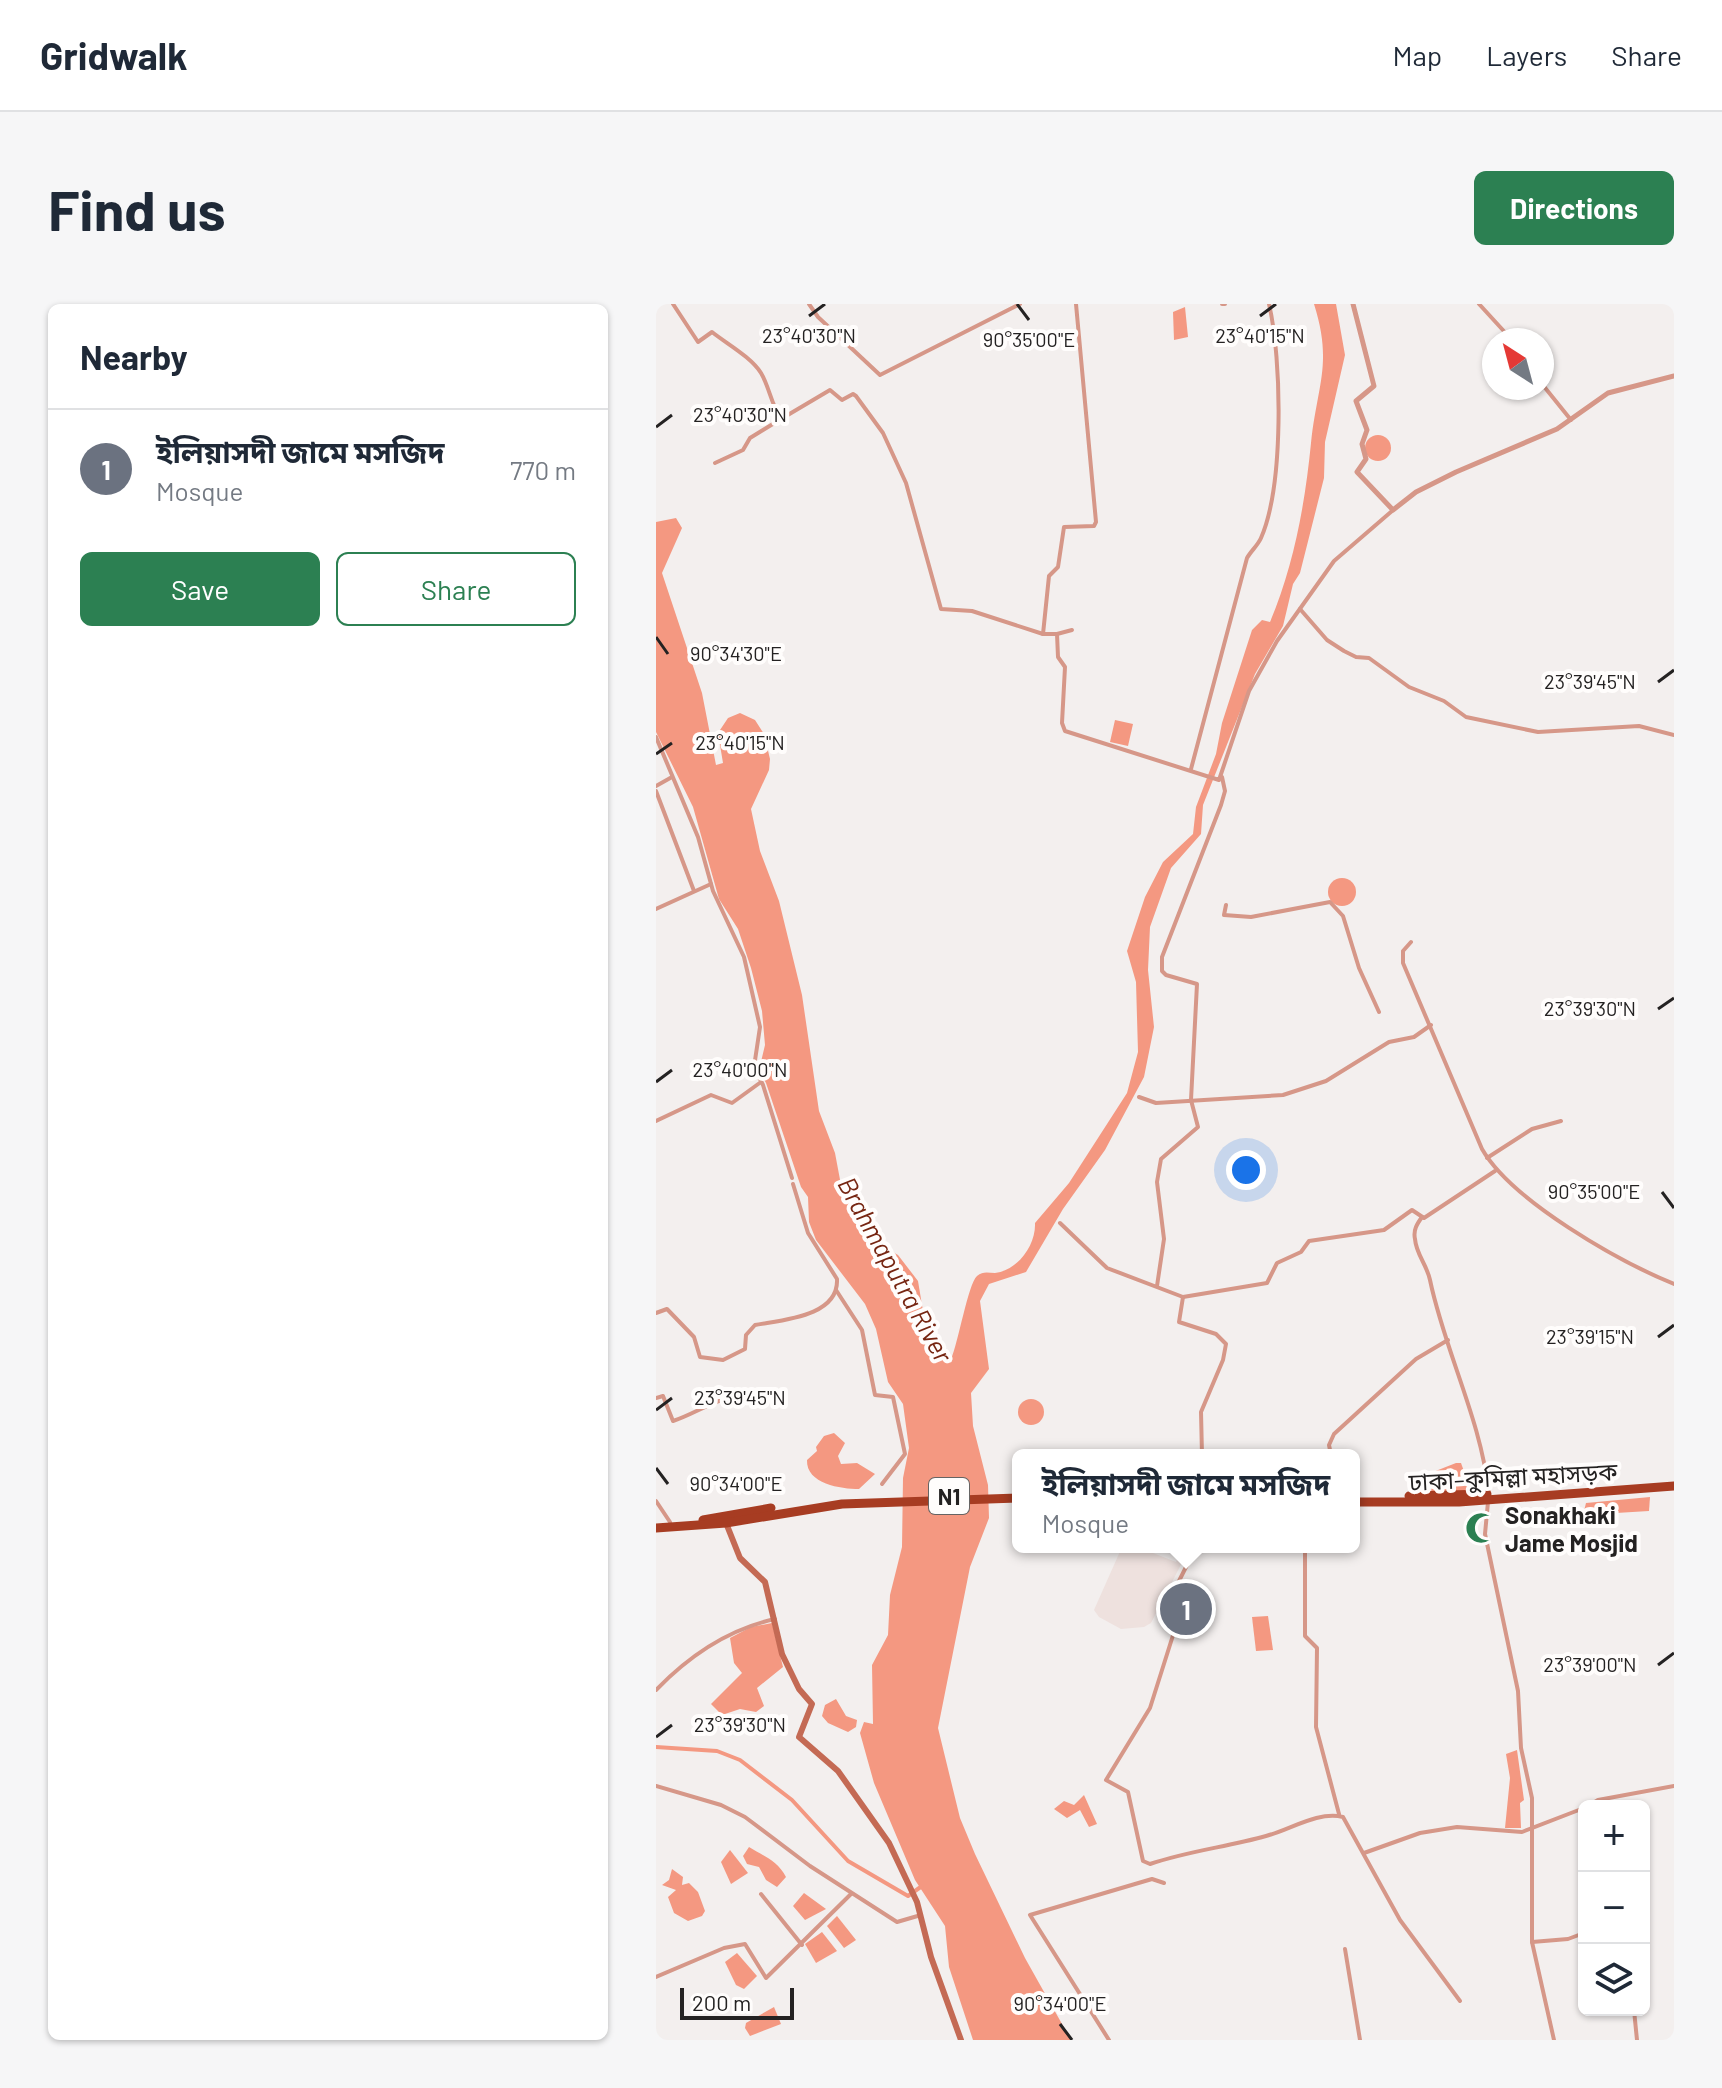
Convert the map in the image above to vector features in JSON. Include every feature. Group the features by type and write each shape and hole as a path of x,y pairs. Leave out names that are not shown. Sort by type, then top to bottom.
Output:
{"highway":[{"name":"ঢাকা–কুমিল্লা মহাসড়ক","path":"1360,1499 1489,1497 1674,1483"},
{"name":"N1","path":"656,1525 819,1501 1012,1495"},
{"name":"N1","path":"656,1525 726,1523 799,1509 885,1499"}],"main road":[{"path":"726,1523 740,1558 765,1582 790,1673 812,1704 799,1737 838,1771 889,1843 917,1902 961,2040"}],"street":[{"path":"673,304 698,342 712,332 753,364 762,374 768,396 781,419"},
{"path":"809,304 818,317 880,375 1020,304"},
{"path":"1043,634 1049,576 1058,567 1064,527 1094,526 1096,522 1076,304"},
{"path":"1191,769 1247,558 1260,542 1268,516 1278,387 1278,350 1269,304"},
{"path":"1353,304 1374,386 1356,401 1367,430 1362,444 1366,459 1357,472 1393,510"},
{"path":"1479,304 1501,328"},
{"path":"1157,1286 1164,1239 1157,1182 1161,1159 1198,1127 1191,1100 1197,984 1166,975 1162,971 1162,957 1221,805 1225,791 1220,779 1249,691 1299,609 1334,561 1416,492 1571,420 1608,393 1674,376"},
{"path":"715,463 743,450 750,438 830,390 843,401 855,395 883,433 906,483 941,609 972,611 1043,634 1072,630"},
{"path":"1554,399 1571,420"},
{"path":"1299,609 1327,640 1344,651 1369,658 1409,687 1444,701 1466,717 1502,727 1538,732 1639,726 1674,735"},
{"path":"1057,634 1058,657 1065,667 1062,723 1065,731 1220,779"},
{"path":"656,737 703,851 711,884 736,935 753,990 760,1027 754,1067 808,1233 837,1279 836,1290 862,1330 875,1395 893,1397 898,1411 905,1454 882,1484"},
{"path":"672,777 656,788 694,891"},
{"path":"656,909 711,884"},
{"path":"1226,905 1224,915 1251,917 1330,902 1343,916 1359,968 1379,1012"},
{"path":"1411,942 1403,951 1403,963 1495,1171 1589,1241 1674,1284"},
{"path":"1139,1097 1151,1102 1283,1095 1326,1081 1389,1042 1414,1037 1431,1025"},
{"path":"656,1121 711,1095 732,1103 761,1082"},
{"path":"1487,1158 1532,1129 1561,1121"},
{"path":"1495,1171 1422,1217 1414,1233 1430,1279 1432,1302 1448,1340 1482,1452 1489,1497 1485,1534 1518,1691 1521,1748 1532,1798 1532,1942 1554,2040"},
{"path":"1060,1223 1107,1268 1183,1297 1260,1286 1271,1280 1277,1263 1301,1252 1309,1241 1384,1230 1412,1210 1422,1217"},
{"path":"656,1313 667,1309 690,1332 700,1357 723,1360 745,1349 746,1335 755,1325 795,1320 814,1312 836,1290"},
{"path":"1183,1297 1179,1322 1216,1334 1226,1344 1223,1360 1201,1412 1202,1449"},
{"path":"1330,1449 1334,1434 1416,1359 1448,1340"},
{"path":"656,1398 662,1395 673,1421 702,1411 734,1394 751,1396"},
{"path":"656,1501 670,1522"},
{"path":"1193,1553 1176,1587 1181,1610 1150,1708 1106,1780 1128,1792 1143,1861 1150,1864 1269,1836 1327,1815 1339,1815"},
{"path":"1305,1553 1305,1636 1317,1648 1316,1727 1339,1815 1400,1920 1460,2001"},
{"path":"656,1690 699,1652 751,1625 775,1619"},
{"path":"656,1786 721,1805 745,1817 851,1894 886,1912 897,1922 921,1915"},
{"path":"1598,1800 1674,1786"},
{"path":"1363,1853 1420,1833 1457,1827 1512,1834 1578,1810"},
{"path":"1109,2040 1030,1915 1152,1879 1164,1883"},
{"path":"761,1894 802,1945"},
{"path":"656,1977 724,1948 745,1944 766,1978 851,1894"},
{"path":"1532,1942 1578,1935"},
{"path":"1345,1949 1360,2040"},
{"path":"1635,2016 1637,2040"}],"shaded area":[{"path":"1119,1553 1153,1553 1176,1562 1180,1553 1187,1553 1151,1623 1144,1627 1121,1629 1099,1617 1094,1610"}],"water":[{"name":"Brahmaputra River","path":"1314,304 1336,304 1345,355 1325,442 1324,478 1283,626 1255,674 1203,805 1201,834 1171,868 1150,927 1148,970 1154,1027 1144,1077 1105,1150 1063,1209 1026,1272 989,1284 980,1301 989,1369 971,1393 973,1426 988,1485 989,1518 970,1567 938,1728 960,1818 975,1854 1025,1958 1071,2040 973,2040 949,1967 945,1926 915,1880 874,1783 860,1733 864,1722 873,1724 872,1665 888,1635 890,1595 902,1547 903,1478 909,1448 903,1404 888,1382 876,1329 865,1304 816,1240 809,1222 808,1197 801,1187 759,1070 765,1045 762,1011 751,968 738,929 719,899 693,807 656,732 656,522 676,518 682,528 662,573 702,693 716,765 723,763 718,733 728,718 740,713 755,720 764,734 770,759 769,770 751,809 760,851 779,901 802,995 819,1111 835,1153 841,1185 870,1239 898,1255 918,1281 923,1311 951,1359 970,1290 977,1276 1004,1271 1024,1255 1033,1239 1035,1223 1069,1183 1127,1093 1138,1052 1136,982 1127,951 1145,897 1163,862 1193,834 1196,807 1216,754 1222,723 1252,630 1262,620 1270,622 1286,579 1297,534 1322,374 1320,325"},
{"path":"1185,307 1188,337 1174,340 1173,312"},
{"path":"1378,435 1387,439 1391,448 1387,457 1378,461 1369,457 1365,448 1369,439"},
{"path":"1115,720 1133,724 1128,746 1110,742"},
{"path":"1342,878 1352,882 1356,892 1352,902 1342,906 1332,902 1328,892 1332,882"},
{"path":"1031,1399 1040,1403 1044,1412 1040,1421 1031,1425 1022,1421 1018,1412 1022,1403"},
{"path":"834,1433 845,1443 838,1456 841,1464 857,1463 875,1474 859,1489 826,1484 812,1475 808,1468 807,1460 817,1451 816,1447 824,1436"},
{"path":"1461,1463 1471,1491 1431,1494 1433,1472"},
{"path":"1650,1497 1649,1511 1583,1515 1586,1503"},
{"path":"1268,1616 1273,1650 1256,1651 1252,1617"},
{"path":"772,1623 783,1667 757,1688 764,1706 756,1712 740,1709 722,1715 711,1704 742,1673 734,1663 730,1638 751,1627"},
{"path":"836,1699 846,1716 857,1720 856,1727 848,1732 828,1723 822,1716 825,1705"},
{"path":"1517,1750 1524,1800 1520,1803 1521,1828 1505,1828 1510,1778 1506,1754"},
{"path":"1084,1795 1097,1824 1089,1827 1080,1810 1067,1818 1054,1809 1064,1801 1074,1805"},
{"path":"749,1847 782,1871 786,1877 777,1887 766,1880 759,1867 747,1864 743,1856"},
{"path":"730,1850 748,1873 731,1884 721,1862"},
{"path":"672,1869 683,1877 682,1885 689,1883 698,1892 705,1911 702,1916 688,1921 674,1913 668,1897 676,1890 662,1885 669,1880"},
{"path":"804,1893 826,1909 805,1920 793,1906"},
{"path":"837,1916 856,1940 844,1948 827,1926"},
{"path":"822,1932 837,1951 816,1963 805,1944"},
{"path":"737,1953 757,1976 744,1989 736,1985 725,1962"},
{"path":"774,2007 781,2024 750,2036 745,2028 746,2023"}],"waterway":[{"path":"656,1747 717,1751 740,1760 792,1800 848,1861 908,1896 922,1886"}],"place":[{"name":"Sonakhaki Jame Mosjid","path":"1481,1528"},
{"name":"ইলিয়াসদী জামে মসজিদ","path":"1186,1609"}]}
